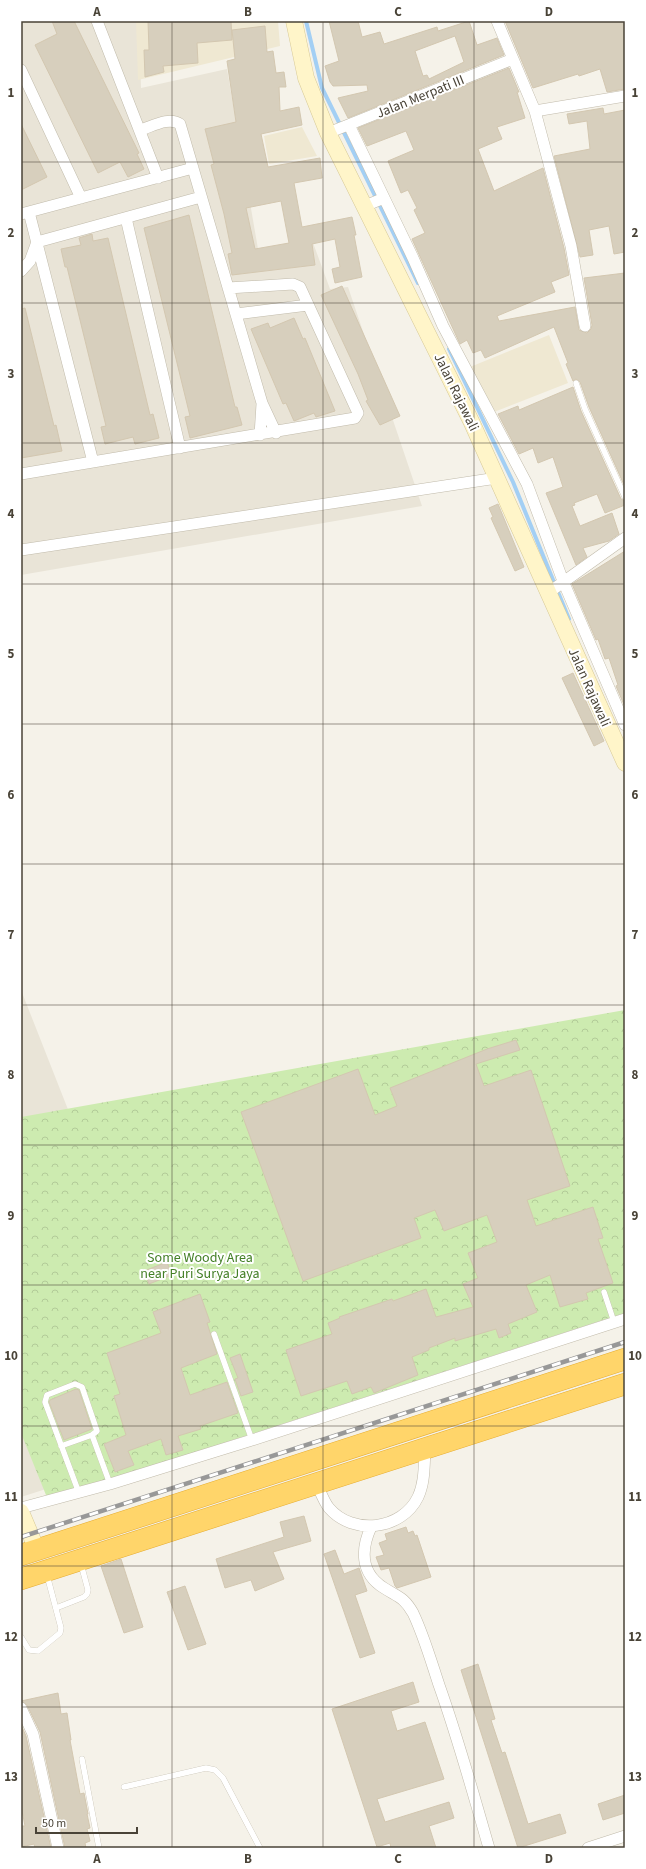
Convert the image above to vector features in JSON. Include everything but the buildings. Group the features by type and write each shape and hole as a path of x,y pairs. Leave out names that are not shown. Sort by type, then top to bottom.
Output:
{"highway":[{"path":"46,1571 29,1552 625,1359"},
{"path":"22,1575 46,1571 625,1384"}],"street":[{"path":"97,21 158,178"},
{"name":"Jalan Rajawali","path":"294,21 306,78 340,128 367,205 469,394 497,478 556,587 625,763"},
{"path":"497,21 534,111 571,246 585,326"},
{"name":"Jalan Merpati III","path":"340,128 513,59"},
{"path":"21,70 81,198"},
{"path":"534,111 625,96"},
{"path":"140,130 168,121 177,122 180,124 262,403 276,433"},
{"path":"340,128 382,199 413,258 443,326 469,394 527,484 556,587 625,725"},
{"path":"93,462 37,242 25,213 193,168"},
{"path":"37,242 201,197"},
{"path":"367,205 382,199"},
{"path":"126,218 180,448"},
{"path":"21,271 30,261 37,242"},
{"path":"21,474 352,420 357,416 358,413 300,287 296,284 228,288"},
{"path":"236,314 308,305"},
{"path":"260,435 262,403"},
{"path":"21,550 497,478"},
{"path":"556,587 625,538"},
{"path":"21,1508 110,1484 252,1440 625,1319"},
{"path":"316,1484 329,1508 348,1522 371,1526 385,1524 398,1518 410,1509 418,1498 423,1485 425,1449"},
{"path":"21,1512 29,1552"},
{"path":"371,1526 365,1541 364,1560 370,1576 382,1587 407,1602 420,1627 458,1740 489,1848"},
{"path":"21,1708 33,1734 58,1848"},
{"path":"588,1848 622,1840"}],"lane":[{"path":"576,383 585,409 625,498"},
{"path":"604,1292 614,1322"},
{"path":"214,1334 252,1440"},
{"path":"61,1446 92,1435 97,1431 82,1387 75,1384 47,1395 44,1402 79,1493"},
{"path":"92,1435 110,1484"},
{"path":"56,1608 87,1594 88,1590 80,1560"},
{"path":"21,1637 29,1650 34,1652 38,1651 60,1633 61,1628 46,1571"},
{"path":"82,1759 99,1848"},
{"path":"124,1787 206,1768 215,1770 223,1778 260,1848"}],"shaded area":[{"path":"21,21 139,21 141,88 227,69 258,249 312,240 330,289 348,287 422,506 21,575"},
{"path":"136,21 278,21 280,46 138,80"},
{"path":"302,127 317,156 269,164 264,136"},
{"path":"549,335 568,383 489,414 470,367"},
{"path":"21,990 69,1112 21,1120"},
{"path":"21,1393 68,1482 21,1497"}],"green space":[{"name":"Some Woody Area near Puri Surya Jaya","path":"625,1010 625,1313 48,1500 21,1433 21,1117"}],"waterway":[{"path":"306,21 322,88 418,283"},
{"path":"449,349 513,482 569,619"}],"railway":[{"path":"21,1537 625,1342"}]}
